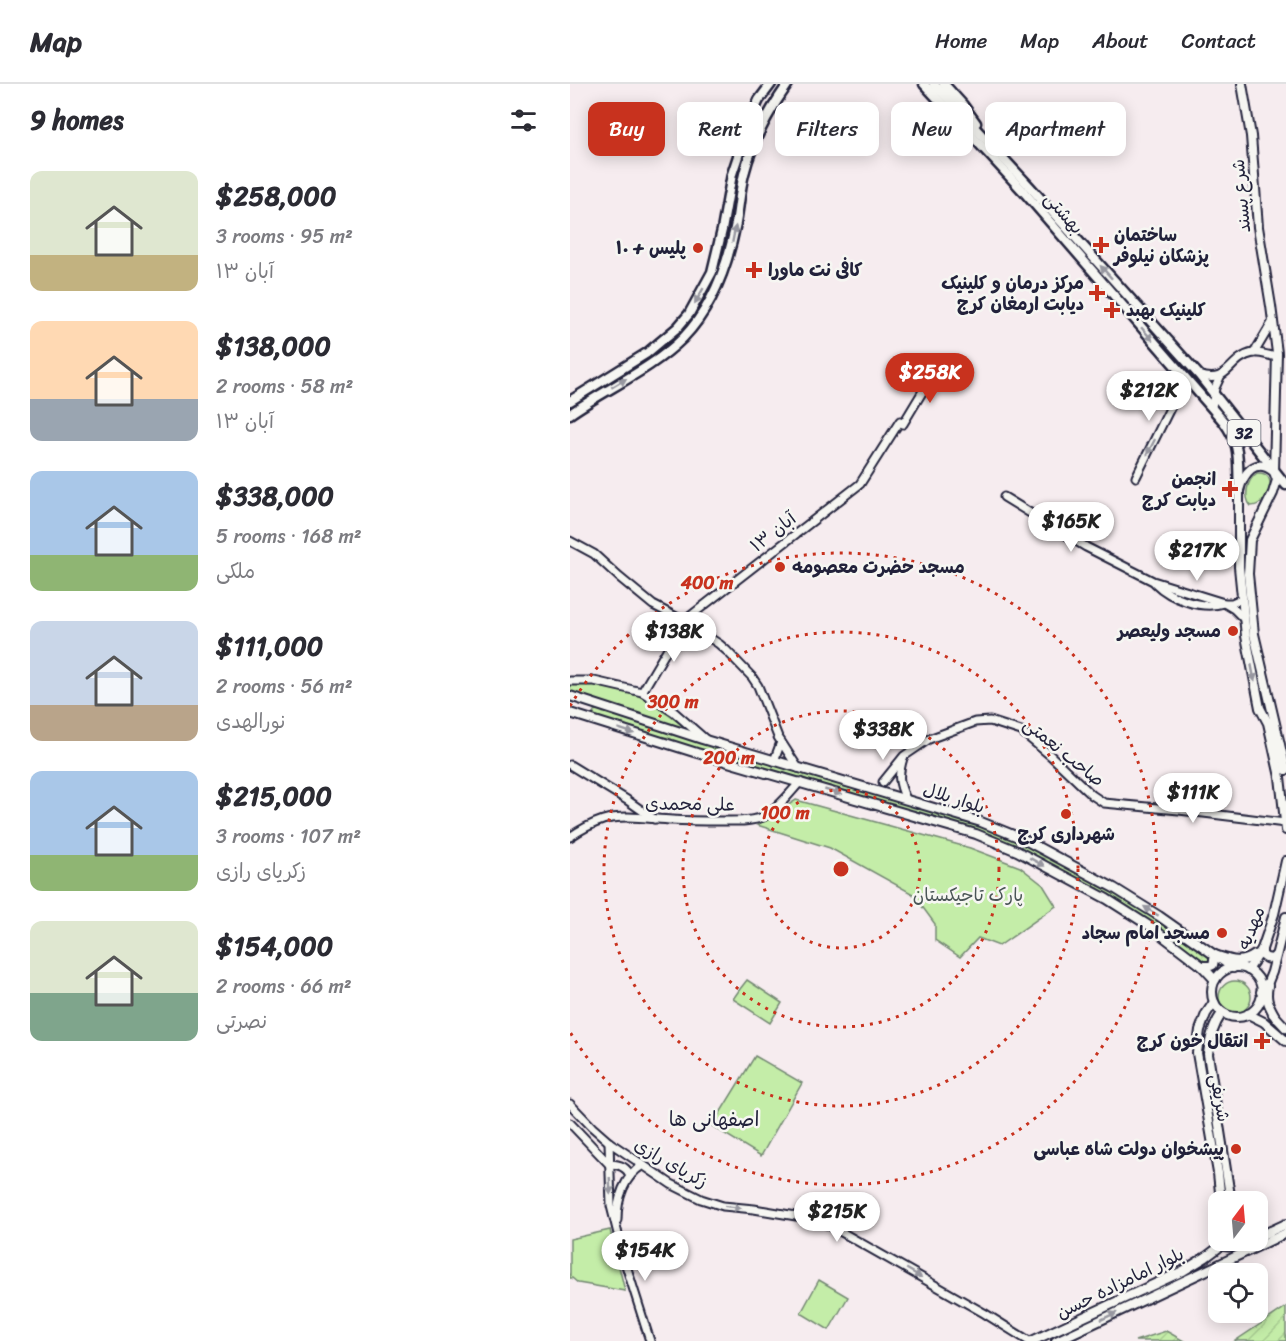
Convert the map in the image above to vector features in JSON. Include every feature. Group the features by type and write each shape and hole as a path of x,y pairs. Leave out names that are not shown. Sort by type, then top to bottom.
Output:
{"main road":[{"path":"772,84 771,96 774,98 780,95"},
{"path":"758,102 772,84"},
{"path":"570,414 655,361 683,337 711,299 731,246 744,174 753,145 788,84"},
{"path":"917,84 958,129 1000,162"},
{"name":"بهشتى","path":"924,84 1000,162 1030,187 1198,375 1281,479"},
{"name":"بهشتى","path":"934,84 1231,432 1237,447 1239,490"},
{"path":"944,84 963,105 1000,162"},
{"name":"شرع پسند","path":"1242,84 1251,136 1258,227 1277,357 1281,479"},
{"path":"763,113 766,120"},
{"path":"570,401 647,353 678,327 689,314 712,272 722,234 732,174 738,156"},
{"name":"32","path":"1239,490 1244,477 1253,468 1264,466 1281,479"},
{"path":"1281,479 1251,538 1248,574 1254,634 1286,770"},
{"path":"1239,490 1239,567 1246,636 1260,708 1268,723 1280,777 1286,830"},
{"name":"بلوار بلال","path":"570,696 708,741 981,822 1023,839 1114,888 1193,938 1233,968"},
{"path":"591,720 589,712 596,704"},
{"name":"بلوار بلال","path":"570,713 697,753 976,834 1017,850 1151,927 1202,966 1215,980"},
{"path":"870,803 875,798 876,793 873,789"},
{"name":"مهدیه","path":"1248,970 1261,951 1274,914 1286,861"},
{"name":"مهدیه","path":"1261,996 1268,982 1286,917"},
{"path":"1202,966 1213,965 1215,955 1233,961 1245,961 1261,951 1266,958 1272,959 1276,955"},
{"path":"1261,996 1253,1011 1242,1017 1235,1017 1222,1012 1214,1002 1212,989 1215,980 1226,970 1233,968 1248,970 1258,979 1261,996 1286,1028"},
{"path":"1268,982 1267,1002 1276,1018"},
{"name":"شریفی","path":"1214,1002 1200,1030 1197,1053 1220,1191"},
{"name":"شریفی","path":"1222,1012 1210,1038 1208,1054 1230,1191"},
{"path":"1248,1014 1264,1022 1286,1041"},
{"path":"1268,1233 1286,1224"},
{"name":"بلوار امامزاده حسن","path":"1056,1341 1286,1233"},
{"name":"بلوار امامزاده حسن","path":"1031,1341 1183,1271 1212,1251"},
{"path":"1224,1262 1225,1251"},
{"path":"1233,1258 1238,1251"}],"street":[{"path":"1212,408 1220,377 1236,362 1254,353 1273,321"},
{"path":"1254,353 1277,357"},
{"name":"۱۳ آبان","path":"642,692 684,621 860,483 935,371"},
{"path":"1198,375 1211,379 1220,377"},
{"path":"1136,477 1185,378"},
{"path":"1004,497 1100,555 1153,581 1162,590 1190,602 1210,605 1232,603 1241,599"},
{"path":"570,541 594,554 652,605 684,621 719,644 758,686 781,742 798,768"},
{"path":"1224,603 1244,619"},
{"path":"570,676 642,692 674,712 708,741"},
{"path":"570,681 594,681"},
{"name":"صاحب نعمتی","path":"904,756 929,739 970,723 990,722 1021,731 1092,795 1104,803 1285,823"},
{"path":"774,761 781,742"},
{"path":"883,782 904,756"},
{"path":"904,756 899,774 906,799"},
{"path":"570,765 654,819"},
{"name":"علی محمدی","path":"570,837 585,827 604,820 634,818 725,821 762,817 800,782"},
{"name":"زکریای رازی","path":"570,1104 609,1142 672,1184 702,1199 723,1206 808,1218 829,1225 1031,1341"},
{"name":"زکریای رازی","path":"570,1124 609,1164 625,1167 630,1176"},
{"path":"609,1142 611,1206 625,1262 650,1341"},
{"path":"618,1230 617,1206 630,1176 643,1165"}],"green space":[{"path":"1257,473 1268,477 1269,489 1263,501 1251,506 1247,498 1247,489"},
{"path":"570,683 594,684 641,695 696,735 570,694"},
{"path":"598,709 818,778 941,812 1017,840 1014,847 595,718 594,711"},
{"name":"پارک تاجیکستان","path":"796,800 970,848 1020,867 1043,885 1056,906 999,946 978,938 960,957 935,940 935,924 913,894 830,848 757,825"},
{"path":"1023,842 1118,894 1208,955 1209,960 1206,963 1201,961 1020,849"},
{"path":"747,980 782,1003 770,1023 733,999"},
{"path":"1235,981 1246,986 1251,997 1246,1008 1235,1013 1224,1008 1219,997 1224,986"},
{"path":"755,1056 802,1083 761,1156 712,1126"},
{"path":"610,1230 625,1291 578,1283 570,1278 570,1239"},
{"path":"819,1280 848,1297 829,1330 801,1313"},
{"path":"1286,1307 1286,1341 1235,1341 1262,1323 1268,1323 1268,1319"},
{"path":"1166,1331 1184,1341 1135,1341"}],"place":[{"name":"ساختمان پزشکان نیلوفر","path":"1101,245"},
{"name":"پلیس + ۱۰","path":"698,248"},
{"name":"کافی نت ماورا","path":"754,270"},
{"name":"مرکز درمان و کلینیک دیابت ارمغان کرج","path":"1097,293"},
{"name":"کلینیک بهبد","path":"1112,310"},
{"name":"انجمن دیابت کرج","path":"1230,489"},
{"name":"مسجد حضرت معصومه","path":"780,567"},
{"name":"مسجد ولیعصر","path":"1233,631"},
{"name":"شهرداری کرج","path":"1066,814"},
{"name":"مسجد امام سجاد","path":"1222,933"},
{"name":"انتقال خون کرج","path":"1262,1041"},
{"name":"پیشخوان دولت شاه عباسی","path":"1236,1149"}],"district":[{"name":"اصفهانی ها","path":"714,1119"}]}
